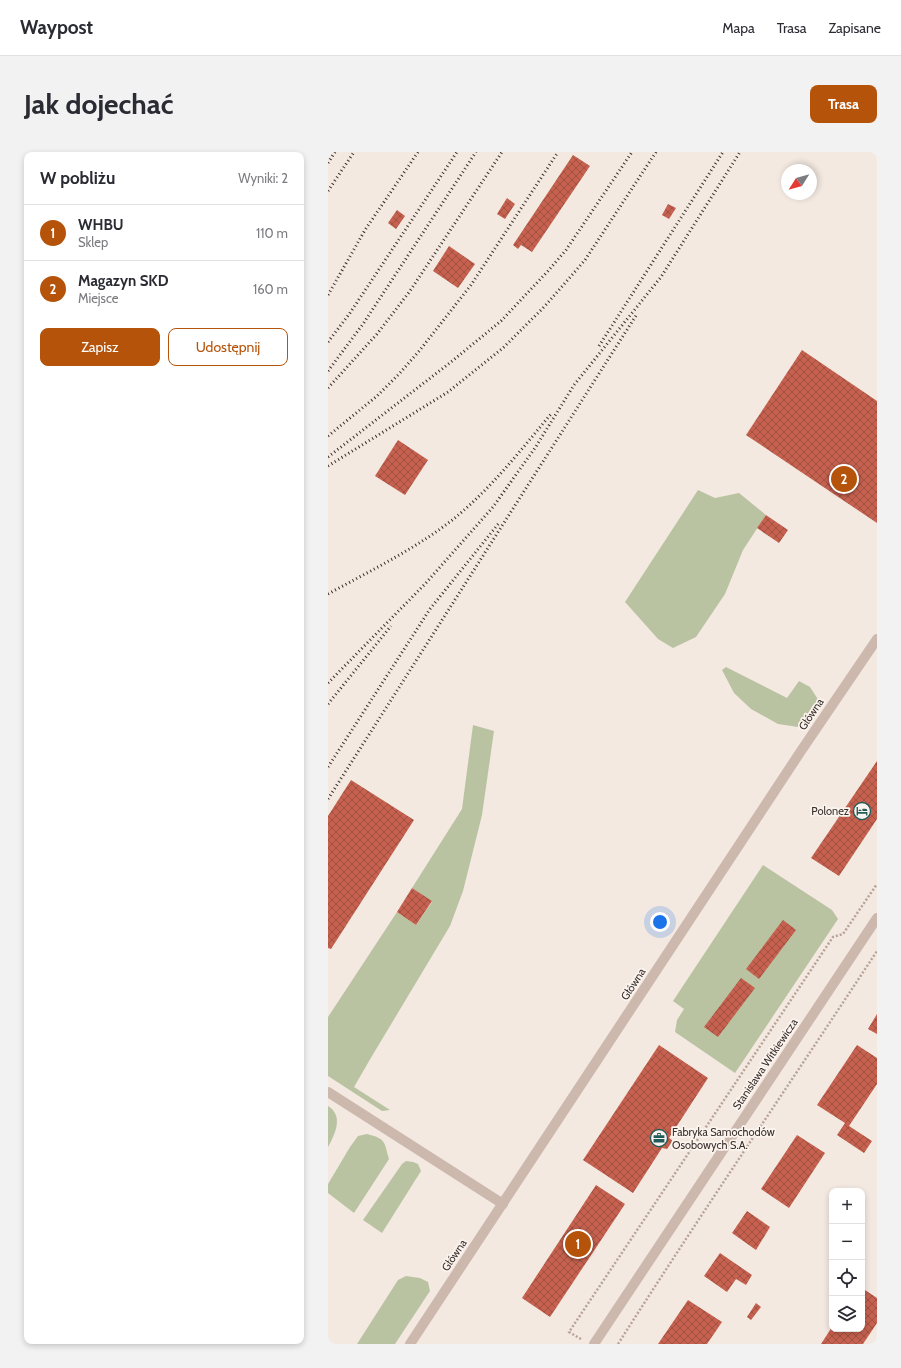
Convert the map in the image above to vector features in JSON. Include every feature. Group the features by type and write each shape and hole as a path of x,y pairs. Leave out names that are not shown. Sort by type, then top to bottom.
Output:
{"street":[{"name":"Główna","path":"410,1344 801,751 877,639"},
{"name":"Stanisława Witkiewicza","path":"594,1344 877,918"},
{"path":"328,1092 503,1204"}],"path":[{"path":"582,1340 569,1332 834,937 843,934 877,884"},
{"path":"618,1344 713,1197 877,951"}],"green space":[{"path":"698,490 715,498 739,493 766,515 743,550 725,594 696,637 673,648 658,639 625,602"},
{"path":"726,667 787,698 799,681 810,687 819,701 809,719 798,727 778,724 751,709 734,693 722,670"},
{"path":"473,725 494,731 482,815 463,891 450,926 354,1087 390,1110 382,1111 328,1076 328,1017 397,912 416,925 432,902 412,888 462,809"},
{"path":"763,865 832,910 838,919 735,1073 675,1032 677,1020 684,1009 673,1001"},
{"path":"328,1106 336,1115 337,1125 328,1147"},
{"path":"367,1134 381,1139 385,1144 389,1159 354,1213 328,1193 328,1184 358,1136"},
{"path":"406,1161 418,1164 421,1171 382,1233 363,1220 402,1164"},
{"path":"406,1276 420,1278 428,1282 430,1291 395,1344 357,1344 398,1280"}],"building":[{"path":"573,155 590,166 532,252 521,245 518,249 513,245"},
{"path":"507,198 515,204 505,219 497,214"},
{"path":"668,204 676,208 669,219 662,215"},
{"path":"397,210 405,216 396,229 388,223"},
{"path":"449,246 475,264 458,288 433,271"},
{"path":"802,350 877,401 877,523 746,435"},
{"path":"398,440 428,460 405,495 375,476"},
{"path":"766,515 788,530 779,543 757,528"},
{"path":"877,761 877,819 839,876 811,858"},
{"path":"351,780 414,820 331,949 328,948 328,816"},
{"path":"412,888 432,901 416,925 397,912"},
{"path":"783,920 796,930 759,979 746,969"},
{"path":"741,978 755,988 718,1037 704,1027"},
{"path":"877,1014 877,1034 868,1029"},
{"path":"659,1045 708,1078 669,1138 672,1142 667,1149 662,1148 633,1193 583,1160"},
{"path":"857,1045 877,1058 877,1084 849,1126 872,1141 864,1153 837,1135 845,1123 817,1105"},
{"path":"797,1135 825,1153 789,1208 761,1189"},
{"path":"596,1185 625,1204 550,1317 522,1298"},
{"path":"747,1211 770,1227 756,1250 732,1233"},
{"path":"720,1253 752,1275 746,1285 736,1279 727,1292 704,1276"},
{"path":"865,1290 877,1298 877,1323 863,1344 821,1344 829,1332 865,1332"},
{"path":"688,1300 722,1322 707,1344 658,1344"},
{"path":"756,1303 761,1307 751,1320 747,1317"}],"railway":[{"path":"328,163 335,152"},
{"path":"328,191 354,152"},
{"path":"328,295 365,230 418,152"},
{"path":"328,342 350,313 457,152"},
{"path":"328,371 363,324 476,152"},
{"path":"328,388 377,334 410,291 502,152"},
{"path":"328,436 377,396 420,350 471,285 558,152"},
{"path":"328,457 451,362 501,321 566,250 632,152"},
{"path":"328,466 448,392 503,348 545,306 585,260 656,152"},
{"path":"599,346 723,152"},
{"path":"328,683 425,584 493,507 535,448 574,385 661,277 740,152"},
{"path":"328,799 637,314"},
{"path":"328,594 406,551 437,532 451,521 491,484 551,414"},
{"path":"328,767 430,609 499,523"},
{"path":"328,704 391,626"}],"place":[{"name":"Magazyn SKD","path":"844,479"},
{"name":"Polonez","path":"862,811"},
{"name":"Fabryka Samochodów Osobowych S.A.","path":"659,1138"},
{"name":"WHBU","path":"578,1244"}]}
